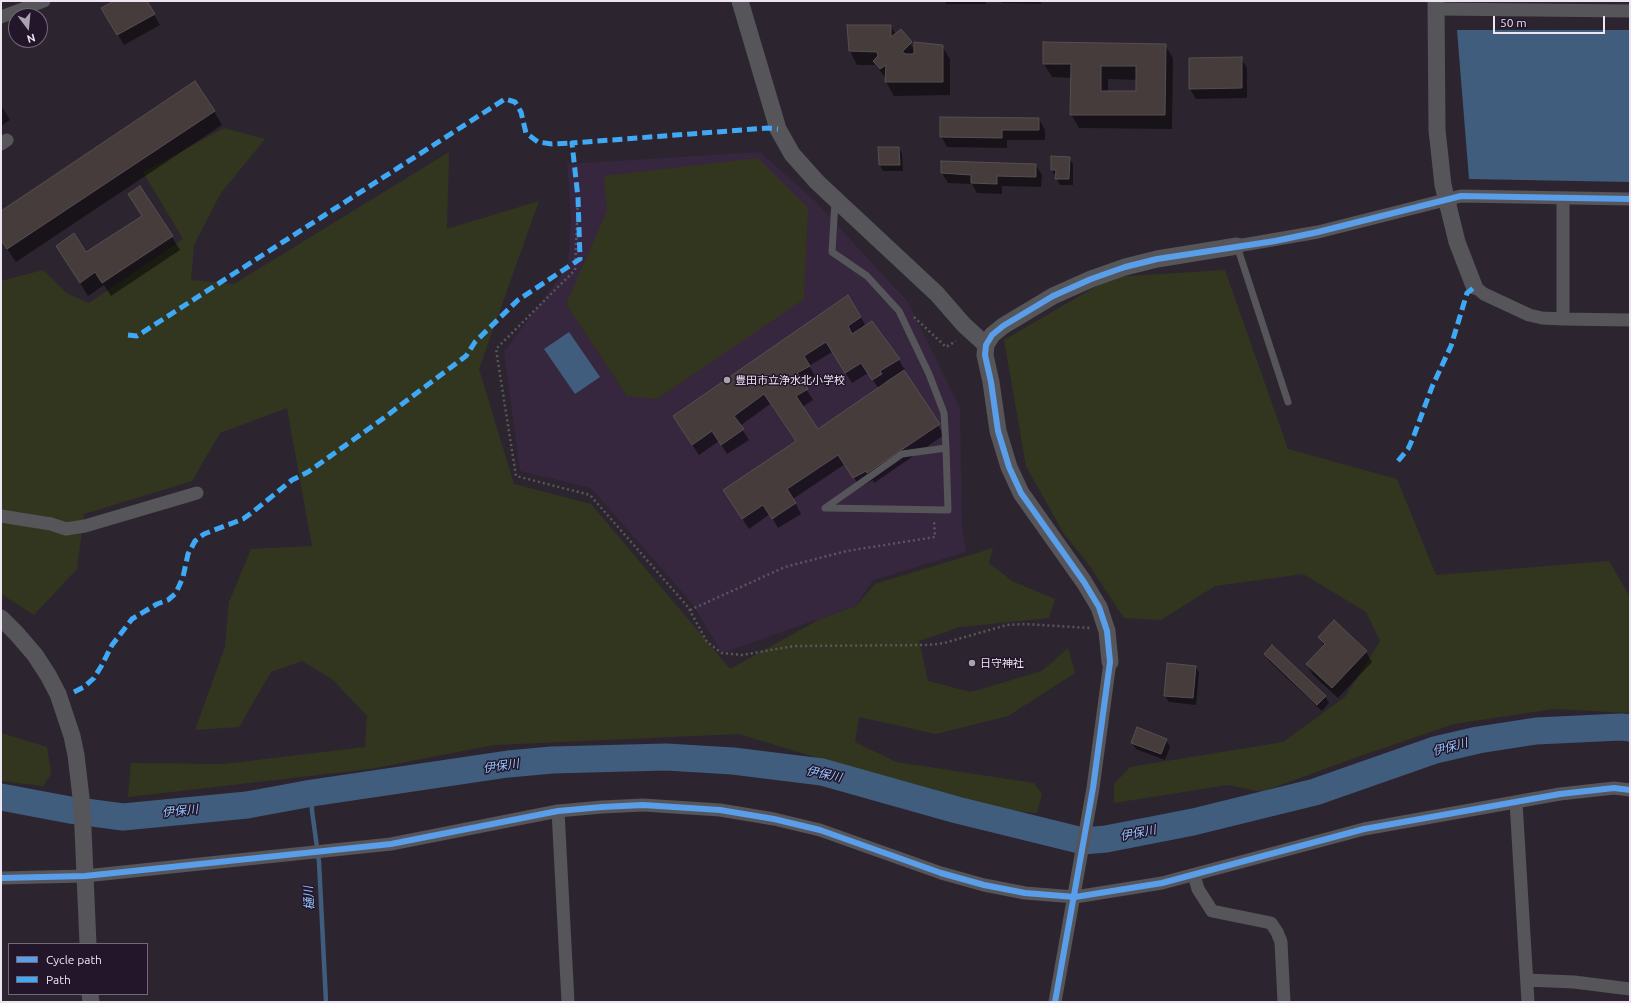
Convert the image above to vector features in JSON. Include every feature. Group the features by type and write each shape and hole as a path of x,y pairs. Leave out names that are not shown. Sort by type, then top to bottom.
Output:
{"street":[{"path":"1,17 44,1"},
{"path":"740,1 778,129 792,154 817,182 937,294 964,326 986,345"},
{"path":"1630,11 1436,5 1437,130 1446,200 1457,242 1474,286 1484,294 1529,315 1542,318 1630,320"},
{"path":"1055,1002 1075,897 1093,788 1110,662 1107,631 1099,607 1084,582 1021,493 1009,467 998,431 991,382 985,355 986,345 992,335 1003,326 1053,296 1091,279 1125,267 1157,259 1318,232 1461,196 1630,199"},
{"path":"1563,198 1564,319"},
{"path":"1,516 51,524 66,529 85,526 197,492"},
{"path":"1,618 35,655 48,675 62,705 72,736 76,755 82,806 88,943"},
{"path":"1,878 85,869 321,852 391,844 558,811 643,805 720,810 774,819 820,830 941,873 984,885 1025,893 1075,897 1162,883 1364,829 1560,794 1614,788 1630,790"},
{"path":"1516,802 1528,1002"},
{"path":"558,811 568,1002"},
{"path":"1194,875 1198,889 1212,911 1271,923 1278,932 1284,1002"},
{"path":"1527,980 1574,982 1630,989"}],"lane":[{"path":"835,199 832,252 866,276 899,311 929,374 944,413 946,448 948,510 825,508 902,454 946,448"},
{"path":"1237,246 1288,402"}],"path":[{"path":"578,198 575,270 496,349 516,476 590,495 690,610 707,642 722,653 742,655 794,646 944,643 1007,625 1025,624 1091,628"},
{"path":"899,311 915,318 946,347 956,341"},
{"path":"690,610 785,567 848,551 935,537 934,510"}],"shaded area":[{"name":"豊田市立浄水北小学校","path":"760,152 814,200 908,302 960,408 962,528 966,552 873,580 856,606 722,653 691,602 591,488 520,471 504,352 568,266 571,215 567,164"}],"green space":[{"path":"224,128 265,139 221,193 194,245 191,280 234,284 449,152 447,229 539,201 479,369 514,484 591,504 730,669 820,619 856,606 875,584 993,548 989,563 1012,581 1055,599 1049,618 960,627 919,641 928,681 971,692 1042,671 1068,648 1075,673 1008,716 936,734 859,717 855,742 896,762 1034,783 1042,794 1037,813 1004,810 874,775 739,734 494,745 370,769 128,797 131,763 224,764 365,747 367,716 332,679 302,661 271,672 239,727 195,730 225,647 229,602 251,549 312,546 287,408 220,433 192,481 84,514 77,569 34,615 1,594 1,281 43,270 66,293 89,303 183,239 143,172"},
{"path":"758,158 808,208 804,299 657,399 627,396 566,304 607,211 604,176"},
{"path":"1225,270 1288,449 1397,479 1436,575 1609,561 1630,597 1630,713 1553,709 1454,724 1357,757 1262,792 1228,785 1114,803 1114,784 1130,767 1283,742 1345,697 1380,641 1366,612 1303,574 1215,586 1161,620 1124,618 1089,565 1064,534 1026,466 1004,340 1112,277"},
{"path":"1,733 47,747 51,774 43,786 1,781"}],"water":[{"path":"1457,30 1630,30 1630,182 1469,179"},
{"path":"569,332 600,377 575,394 544,349"}],"building":[{"path":"114,1 147,1 155,14 117,35 101,8"},
{"path":"847,25 891,25 891,37 901,29 912,42 902,52 906,54 914,54 914,42 943,45 943,82 885,82 886,65 880,69 873,61 878,56 877,52 849,51"},
{"path":"1043,42 1166,44 1165,115 1070,115 1071,64 1043,64","holes":["1101,66 1136,66 1136,91 1101,91"]},
{"path":"1242,57 1242,88 1189,89 1189,58"},
{"path":"195,81 215,111 7,249 1,240 1,211"},
{"path":"940,117 1039,118 1039,130 1002,130 1002,138 940,137"},
{"path":"878,147 899,147 900,165 879,165"},
{"path":"1051,156 1070,157 1069,179 1055,179 1056,170 1051,170"},
{"path":"941,161 1036,164 1036,177 997,176 997,184 971,183 971,175 941,173"},
{"path":"140,186 173,236 102,283 95,272 80,283 56,246 74,233 86,252 142,216 128,194"},
{"path":"848,295 861,317 848,326 852,334 872,321 900,359 880,371 882,374 872,380 861,363 845,373 826,342 804,356 810,366 797,373 808,389 796,396 818,429 904,370 940,424 867,473 866,471 853,478 838,455 787,489 796,503 772,519 763,505 742,519 723,490 796,441 764,394 734,416 744,429 721,445 712,431 692,445 673,416"},
{"path":"1334,620 1367,651 1332,688 1306,664 1325,644 1318,637"},
{"path":"1272,645 1326,696 1317,705 1264,654"},
{"path":"1167,663 1196,666 1193,698 1164,696"},
{"path":"1137,727 1167,739 1161,754 1131,743"}],"waterway":[{"name":"伊保川","path":"1,797 70,810 123,817 247,805 312,793 508,764 552,760 666,757 733,761 822,772 957,810 1083,841 1106,839 1193,822 1315,792 1435,750 1478,740 1536,731 1621,727 1630,728"},
{"name":"樋川","path":"312,793 312,811 319,862 326,1002"}],"marked path":[{"path":"128,335 137,336 505,99 515,102 521,112 526,133 538,142 552,144 572,143"},
{"path":"74,692 84,687 94,678 112,645 132,619 157,604 168,600 176,593 183,577 188,554 195,541 204,534 243,519 292,480 308,472 381,420 466,356 475,342 518,300 580,259 578,198 572,143 768,128 778,129"},
{"path":"1398,461 1408,449 1432,387 1451,346 1467,293 1475,287"}],"cycle path":[{"path":"1055,1002 1093,788 1110,662 1107,631 1099,607 1084,582 1021,493 1009,467 998,431 991,382 985,355 986,345 992,335 1003,326 1053,296 1091,279 1125,267 1157,259 1275,241 1318,232 1461,196 1630,199"},
{"path":"1,878 85,876 391,844 558,811 643,805 720,810 774,819 820,830 941,873 984,885 1025,893 1075,897 1162,883 1364,829 1560,794 1614,788 1630,790"}],"place":[{"name":"豊田市立浄水北小学校","path":"727,380"},
{"name":"日守神社","path":"972,663"}]}
